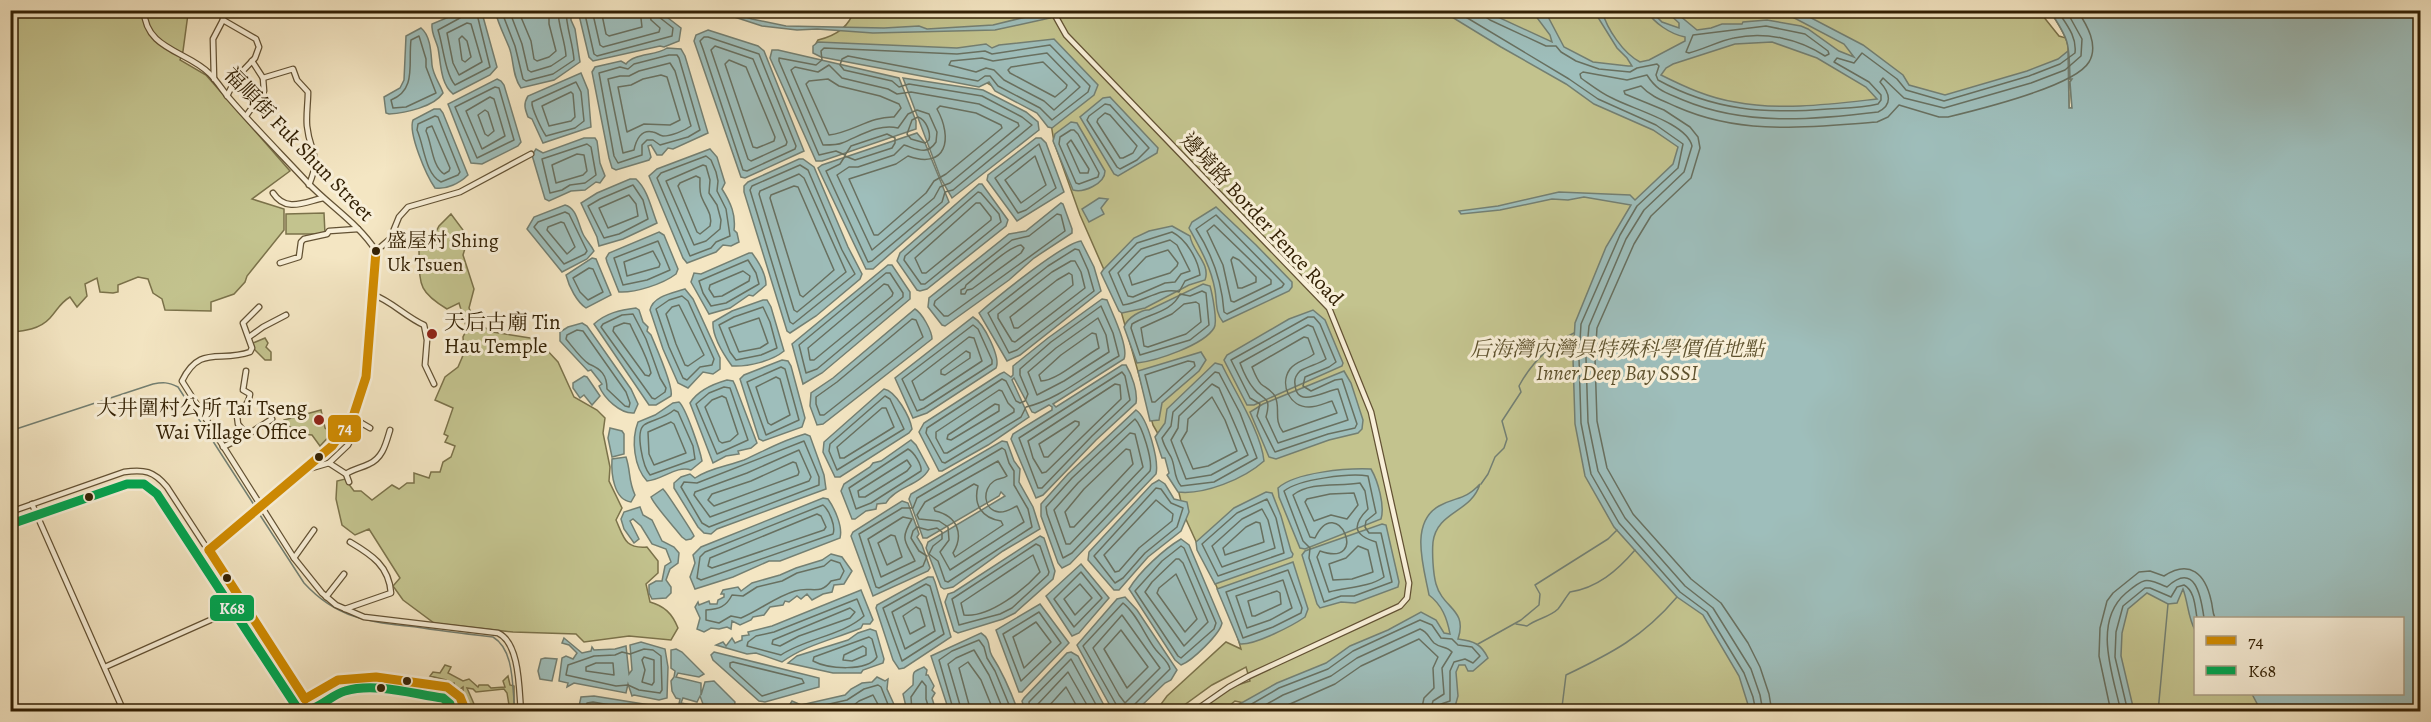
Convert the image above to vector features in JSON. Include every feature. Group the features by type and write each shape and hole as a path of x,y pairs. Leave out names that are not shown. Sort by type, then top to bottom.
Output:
{"street":[{"name":"福順街 Fuk Shun Street","path":"144,10 147,26 160,44 197,64 214,79 309,185 358,229 376,251 366,377 353,417 332,446 209,550"},
{"path":"214,79 213,39 223,20 223,10"},
{"name":"邊境路 Border Fence Road","path":"1052,10 1066,35 1329,308 1371,412 1409,583 1407,598 1400,606 1249,676 1193,711"},
{"path":"223,20 256,39 259,46 252,60 236,78 227,96"},
{"path":"246,116 264,91 263,78 252,60"},
{"path":"263,78 293,69 297,80 308,90 308,137 316,158 309,185"},
{"path":"376,251 390,239 399,216 408,207 460,192 531,154"},
{"path":"273,193 284,203 294,205 323,198"},
{"path":"280,263 299,257 301,242 304,238 327,234 329,231 358,229"},
{"path":"374,295 424,325 427,340 425,364 434,384"},
{"path":"260,307 243,323 252,348 250,352 213,356 199,361 190,365 182,381 261,507 294,558 326,597 345,609 372,618 503,636 508,640 513,651 521,711"},
{"path":"249,337 286,315"},
{"path":"246,371 243,390 250,394 250,399 237,416 238,424 247,435"},
{"path":"353,417 370,428"},
{"path":"223,447 272,419"},
{"path":"308,466 312,468 329,464 348,445 360,422"},
{"path":"346,474 354,468 371,464 382,453 390,430"},
{"path":"329,464 346,474 349,482"},
{"path":"10,512 124,472 149,471 160,478 167,487 305,699"},
{"path":"32,504 124,711"},
{"path":"294,558 314,530"},
{"path":"345,609 391,593 390,578 372,555 350,542"},
{"path":"326,597 344,574"},
{"path":"105,667 244,605"},
{"path":"285,711 337,680 350,677 447,687 454,690 463,700 466,711"}],"green space":[{"name":"后海灣內灣具特殊科學價值地點 Inner Deep Bay SSSI","path":"854,10 2039,11 2059,36 2065,38 2050,11 2420,11 2420,711 1236,711 1244,703 1235,701 1230,705 1208,704 1219,691 1250,681 1246,667 1212,685 1176,711 1156,711 1167,696 1226,642 1241,649 1234,625 1184,515 1168,457 1153,425 1119,304 1080,215 1054,142 1051,124 1045,116 982,80 814,47 818,40 830,36 849,22","holes":["2068,47 2070,79 2072,79 2070,82 2072,108 2069,108"]},
{"path":"10,11 190,11 180,60 206,75 290,171 252,199 284,209 284,230 234,294 211,302 211,311 165,310 162,299 153,293 148,279 138,277 118,285 118,292 113,293 100,292 97,278 85,284 87,296 77,307 70,297 42,325 11,332"},
{"path":"324,213 325,234 286,234 286,214"},
{"path":"451,214 463,230 466,245 463,255 474,289 469,308 476,323 493,332 530,338 546,349 558,362 574,397 597,410 605,418 603,433 610,467 609,481 622,508 616,520 626,541 634,546 647,547 658,561 658,573 646,584 650,602 667,611 678,628 671,640 629,636 584,642 576,634 513,632 434,623 403,600 393,586 400,578 369,529 355,535 342,525 336,499 337,481 345,479 354,491 361,491 372,500 392,485 399,489 407,483 414,483 414,473 429,478 431,472 440,472 443,462 451,457 455,446 445,442 448,436 444,434 453,408 435,400 445,377 458,367 464,353 463,337 467,329 459,303 447,309 425,291 420,279 419,251 430,243 439,226"},
{"path":"265,338 268,343 266,347 271,352 271,360 265,360 254,349 253,343"},
{"path":"321,410 325,428 332,433 320,446 312,435 302,434 285,424 284,420"},
{"path":"445,665 451,667 448,673 463,681 469,679 478,687 488,685 491,688 505,687 503,681 508,676 510,685 514,686 514,706 517,709 510,711 507,693 504,689 476,692 467,688 474,704 469,707 461,706 466,696 463,694 463,687 459,690 455,688 454,683 450,685 446,680 430,676 433,672 440,673"}],"water":[{"path":"1646,10 1651,11 1662,22 1679,28 1679,23 1666,11 1674,11 1697,30 1722,24 1767,20 1801,26 1839,51 1854,57 1844,44 1781,11 1798,11 1863,45 1903,75 1909,85 1945,95 2027,71 2058,59 2068,51 2069,108 2072,108 2070,82 2072,79 2070,79 2069,57 2067,43 2050,11 2420,11 2420,711 2261,711 2253,695 2404,695 2404,617 2194,617 2194,628 2183,589 2177,603 2168,604 2147,593 2128,609 2122,633 2121,656 2134,711 1952,712 1933,708 1914,712 1750,711 1739,676 1703,615 1677,597 1614,527 1585,476 1575,424 1573,358 1575,323 1606,247 1631,205 1584,197 1568,200 1552,199 1500,210 1461,214 1459,211 1498,206 1559,192 1630,195 1635,200 1673,164 1678,147 1653,130 1594,104 1566,84 1442,11 1485,11 1552,42 1550,35 1532,11 1545,11 1564,47 1593,62 1628,66 1632,66 1617,48 1594,11 1602,11 1616,40 1640,62 1649,60 1685,41 1685,37 1668,31","holes":["1772,42 1817,58 1866,87 1877,99 1806,106 1752,105 1706,95 1661,75 1673,64 1735,44"]},
{"path":"463,11 482,13 497,67 490,75 453,94 443,79 432,24"},
{"path":"495,11 571,11 580,62 554,80 521,88 516,78 511,52"},
{"path":"578,11 659,11 681,28 679,41 664,47 593,61 589,57"},
{"path":"716,11 727,11 786,26 884,28 919,26 927,29 993,25 1046,12 1050,18 995,30 873,33 762,26"},
{"path":"856,11 921,11 914,16 862,14"},
{"path":"421,28 429,40 433,69 443,93 433,102 411,111 386,113 384,97 400,88 404,80 406,36"},
{"path":"708,30 758,46 764,51 804,151 745,178 741,177 694,41 696,35"},
{"path":"1054,39 1098,85 1094,95 1052,128 1048,127 1037,113 995,91 989,82 979,87 821,57 813,53 813,46 818,42 957,48 986,44 992,48 999,45"},
{"path":"667,48 681,49 685,56 708,133 673,149 668,148 662,155 657,155 651,145 648,146 651,157 649,160 616,170 612,168 609,158 592,72 595,67 621,61 626,64 634,58"},
{"path":"772,50 899,78 916,121 916,129 822,161 816,161 770,58"},
{"path":"581,73 588,90 591,127 543,143 532,119 528,117 526,99 528,96"},
{"path":"903,78 983,90 1026,112 1038,122 1039,130 952,198 941,179"},
{"path":"497,79 504,85 521,142 518,146 482,164 471,163 448,104"},
{"path":"1110,97 1158,148 1157,153 1118,176 1114,174 1080,117 1103,98"},
{"path":"434,109 440,109 443,113 468,175 444,188 435,188 431,182 413,134 413,120"},
{"path":"1071,122 1077,123 1105,171 1098,184 1077,191 1073,190 1053,141 1055,134"},
{"path":"917,133 925,143 949,202 873,269 866,269 818,168"},
{"path":"584,138 595,138 597,141 600,163 605,176 600,183 596,182 585,190 571,191 549,201 545,199 532,155 536,149 543,153"},
{"path":"1036,138 1041,138 1046,143 1064,192 1017,221 987,180 988,175"},
{"path":"710,149 717,157 725,183 722,189 732,209 734,230 739,242 731,246 723,245 716,252 687,263 649,176 657,169"},
{"path":"803,159 814,167 862,274 860,279 816,316 790,333 787,331 744,186 748,182"},
{"path":"630,179 636,179 644,188 657,223 623,239 599,246 581,203 597,193"},
{"path":"979,184 982,184 1008,220 1006,226 927,289 917,290 897,261 900,253"},
{"path":"1099,198 1108,199 1101,208 1104,214 1089,222 1082,209"},
{"path":"1061,203 1072,233 1034,258 1009,280 945,326 942,325 928,307 929,298 1009,234 1026,231"},
{"path":"565,205 575,213 583,234 594,251 587,259 562,272 527,229 534,217"},
{"path":"1216,207 1292,282 1289,291 1223,322 1217,311 1211,273 1189,228 1192,222"},
{"path":"1172,226 1190,236 1205,268 1205,280 1189,285 1145,308 1122,313 1101,273 1134,238 1149,231"},
{"path":"659,232 664,235 678,269 676,274 649,287 619,292 607,262 606,258 609,253"},
{"path":"1081,241 1094,267 1101,291 1020,355 1007,361 979,313 1045,261"},
{"path":"752,253 759,264 765,276 766,285 753,296 749,295 730,308 709,314 691,282 694,273 701,274"},
{"path":"592,258 596,259 611,295 586,308 574,294 566,275"},
{"path":"888,265 892,265 910,292 910,299 822,373 803,384 792,344"},
{"path":"1203,284 1210,286 1215,314 1215,325 1209,334 1190,346 1167,356 1137,363 1124,327 1128,320"},
{"path":"685,289 693,299 720,358 720,369 713,374 703,372 688,388 678,383 663,349 650,310 659,298"},
{"path":"1102,299 1107,300 1119,330 1124,347 1124,359 1053,404 1056,407 1122,365 1126,365 1132,379 1136,403 1096,440 1043,495 1036,498 1011,439 1013,434 1052,410 1052,407 1049,405 1035,413 1032,412 1014,378 1012,380 1029,417 988,445 939,471 919,432 924,423 1000,374 1004,372 1011,377 1013,366"},
{"path":"767,300 771,307 784,351 760,363 732,366 716,340 713,322 732,311"},
{"path":"636,308 648,327 647,331 651,335 670,384 671,396 656,405 649,405 594,324 603,317"},
{"path":"915,309 926,322 932,339 823,424 817,425 810,406 811,393 833,378"},
{"path":"1313,310 1325,320 1343,363 1342,366 1254,405 1247,405 1224,360 1227,355 1289,319"},
{"path":"973,317 982,326 990,341 996,357 996,368 927,413 913,418 895,378"},
{"path":"582,323 587,326 631,389 638,404 634,413 623,411 609,400 599,386 602,384 591,370 588,371 560,341 560,332"},
{"path":"1201,352 1206,360 1199,371 1162,403 1159,420 1150,421 1138,371"},
{"path":"782,360 788,361 791,366 805,418 802,427 763,441 759,439 740,379 744,375"},
{"path":"1215,363 1222,365 1247,412 1258,438 1264,461 1235,480 1200,491 1178,492 1167,475 1169,473 1165,458 1162,458 1155,437 1165,423 1167,409"},
{"path":"1344,371 1351,383 1363,420 1362,429 1358,433 1329,440 1276,459 1269,457 1250,412 1263,404"},
{"path":"584,376 600,396 592,405 584,395 580,398 573,388 573,383"},
{"path":"727,380 733,381 735,385 757,443 751,448 738,451 739,454 726,456 713,463 690,403 706,388"},
{"path":"884,389 893,394 902,405 912,429 840,477 835,477 823,452 824,442"},
{"path":"679,402 689,420 702,461 691,470 680,469 647,481 639,468 635,453 638,422"},
{"path":"1136,410 1145,422 1152,440 1156,474 1070,564 1062,568 1058,563 1041,516 1041,504 1068,474"},
{"path":"610,428 622,431 624,434 624,454 612,457 608,438"},
{"path":"805,434 810,436 824,475 826,489 717,529 711,534 704,533 698,527 674,488 674,483 681,477 690,474 695,478"},
{"path":"911,440 929,469 920,479 895,493 886,503 877,504 876,509 866,511 852,519 841,491 844,484"},
{"path":"1002,441 1007,442 1014,461 1020,469 1019,482 1033,507 1040,529 1003,551 953,587 944,589 941,587 926,548 928,542 1005,496 1001,492 999,496 927,538 923,538 909,499 911,494"},
{"path":"626,457 635,495 631,502 621,497 617,491 612,472 612,459"},
{"path":"1371,469 1380,494 1381,519 1305,549 1300,548 1279,497 1278,488 1296,478 1309,475 1336,470"},
{"path":"1159,480 1165,484 1174,499 1187,502 1189,512 1181,531 1148,557 1119,590 1114,590 1088,560 1089,552 1152,484"},
{"path":"1480,484 1476,494 1441,524 1433,542 1436,584 1439,592 1460,621 1458,639 1476,644 1483,649 1488,658 1473,671 1468,671 1465,665 1459,665 1456,672 1458,696 1454,710 1445,708 1436,712 1227,711 1277,683 1326,663 1350,646 1388,630 1421,612 1436,620 1444,633 1450,634 1443,612 1429,595 1422,559 1421,535 1424,523 1439,506 1465,496"},
{"path":"663,489 693,533 694,536 691,539 686,540 682,537 653,501 651,497"},
{"path":"1266,492 1272,493 1293,554 1292,557 1215,584 1197,550 1196,542 1234,508"},
{"path":"823,498 828,499 836,513 840,538 780,561 769,561 733,577 695,589 690,577 695,563 693,555 701,547"},
{"path":"902,501 908,503 919,534 917,537 930,568 928,571 873,596 851,536 853,532"},
{"path":"640,507 643,515 652,520 662,541 674,547 679,553 678,563 670,569 666,580 671,587 671,593 666,598 652,599 649,585 662,581 665,566 671,562 666,549 652,544 641,526 633,519 630,521 639,539 634,543 624,529 621,519 624,512"},
{"path":"1382,524 1386,525 1399,582 1398,587 1355,603 1341,602 1320,608 1302,555 1305,551"},
{"path":"1040,536 1044,538 1055,571 1053,579 1015,613 958,633 954,631 945,602 948,594"},
{"path":"1181,539 1189,545 1222,623 1205,647 1181,665 1175,660 1129,589 1152,561"},
{"path":"831,554 842,557 852,571 844,584 834,585 832,592 812,600 807,594 801,599 797,596 789,602 785,601 783,605 770,607 764,615 753,617 740,625 732,621 731,629 711,628 704,632 697,629 700,618 695,607 698,602 699,605 709,601 710,604 717,604 718,600 724,597 724,594 721,594 723,590 738,587 741,591 752,583 822,560"},
{"path":"1293,562 1308,609 1305,617 1264,638 1240,644 1217,589"},
{"path":"1081,564 1109,598 1079,633 1072,636 1046,596"},
{"path":"928,577 933,577 935,582 951,637 899,669 893,660 876,608 877,605"},
{"path":"861,590 873,620 870,624 863,624 861,628 810,647 782,662 756,653 747,654 716,645 723,642 726,646 732,638 735,643 742,640 742,636 749,635 748,632 772,626"},
{"path":"1125,597 1137,610 1177,670 1171,680 1136,711 1113,711 1077,645 1117,599"},
{"path":"1040,604 1069,643 1022,692 1019,692 996,630"},
{"path":"870,629 876,631 884,659 883,663 863,670 861,673 833,673 788,663 797,656 848,640"},
{"path":"981,633 988,641 991,653 1007,683 1018,711 949,711 931,656"},
{"path":"564,638 582,653 591,651 592,647 594,650 626,646 629,674 632,670 630,645 641,642 665,649 668,667 667,698 659,700 632,696 628,684 626,693 574,683 567,687 568,683 559,681 562,658 566,656 573,659 577,653 569,645 562,643"},
{"path":"676,649 704,674 699,677 678,673 676,677 701,683 701,695 705,682 714,681 735,702 734,708 703,704 700,696 697,702 683,698 681,703 722,711 674,711 674,706 679,704 680,699 676,698 672,691 671,681 675,671 671,668 671,650"},
{"path":"714,652 819,678 819,687 765,702 759,701 713,660 711,655"},
{"path":"1071,652 1078,656 1107,711 1025,711 1022,701 1024,698 1067,653"},
{"path":"541,659 557,659 552,681 540,679 538,671"},
{"path":"924,667 927,670 926,675 934,686 932,690 935,693 932,698 936,711 907,711 903,694 913,685 915,672"},
{"path":"877,677 885,681 888,679 887,689 897,711 788,712 787,709 792,701 801,705 845,695 851,689 862,683 872,682"},
{"path":"594,696 662,707 666,711 578,711 581,697"}],"waterway":[{"path":"1481,484 1495,457 1504,448 1507,439 1502,421 1521,392 1519,386 1524,377 1549,349 1574,333"},
{"path":"10,431 153,384 171,384 178,387 256,508"},
{"path":"258,512 304,583 316,595 342,611 355,617 383,623 493,637 500,643 509,660 515,712"},
{"path":"1478,644 1521,620 1539,605 1540,594 1535,585 1608,539 1617,530"},
{"path":"1516,624 1527,626 1551,614 1558,609 1570,592 1589,587 1606,577 1635,550"},
{"path":"1559,712 1562,707 1566,675 1626,643 1652,623 1677,597"},
{"path":"2158,712 2168,604"},
{"path":"10,702 27,712"}],"transit line":[{"name":"74","path":"209,550 332,446 353,417 366,377 376,251"},
{"name":"K68","path":"14,523 127,484 144,484 157,494 298,709 316,707 345,691 381,688 443,698 450,704 453,712"},
{"name":"74","path":"209,550 305,699"},
{"name":"74","path":"305,699 338,680 376,677 447,687 460,697 466,712"}],"place":[{"name":"盛屋村 Shing Uk Tsuen","path":"376,251"},
{"name":"天后古廟 Tin Hau Temple","path":"432,334"},
{"name":"大井圍村公所 Tai Tseng Wai Village Office","path":"319,420"}]}
